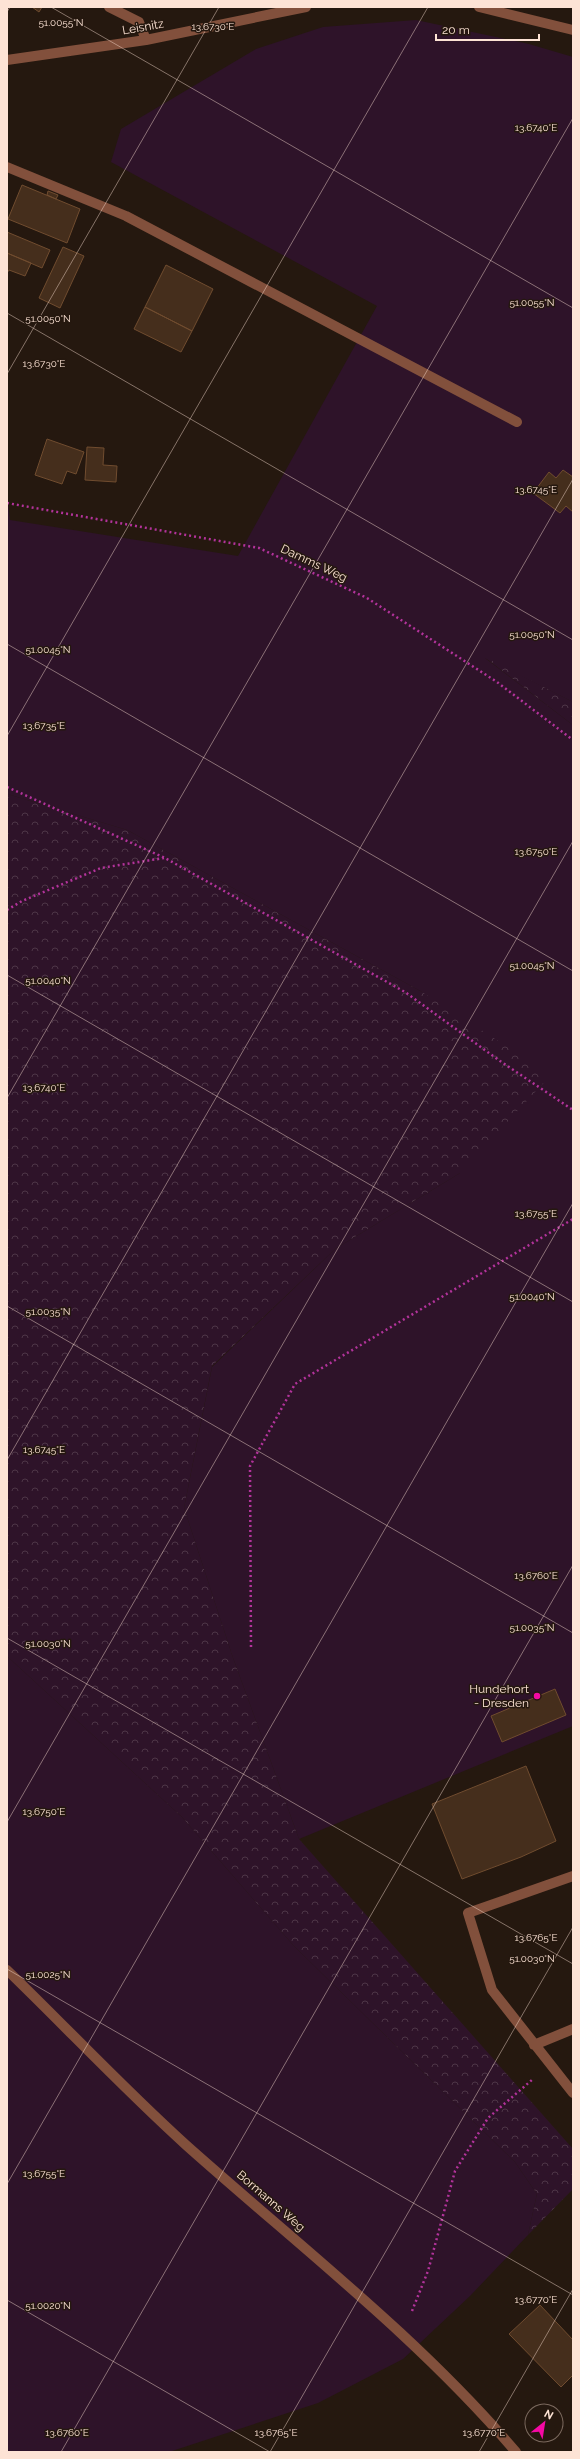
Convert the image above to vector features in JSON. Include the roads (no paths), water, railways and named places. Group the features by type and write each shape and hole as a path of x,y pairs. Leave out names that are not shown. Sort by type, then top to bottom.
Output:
{"street":[{"path":"109,7 139,22 146,40"},
{"name":"Leisnitz","path":"7,60 146,40 306,7"},
{"path":"479,7 573,30"},
{"path":"7,167 126,216 517,422"},
{"path":"573,1876 468,1913 492,1990 573,2093"},
{"name":"Bormanns Weg","path":"7,1970 185,2144 398,2329 486,2418 516,2452"},
{"path":"534,2045 573,2029"}],"place":[{"name":"Hundehort - Dresden","path":"537,1696"}]}
